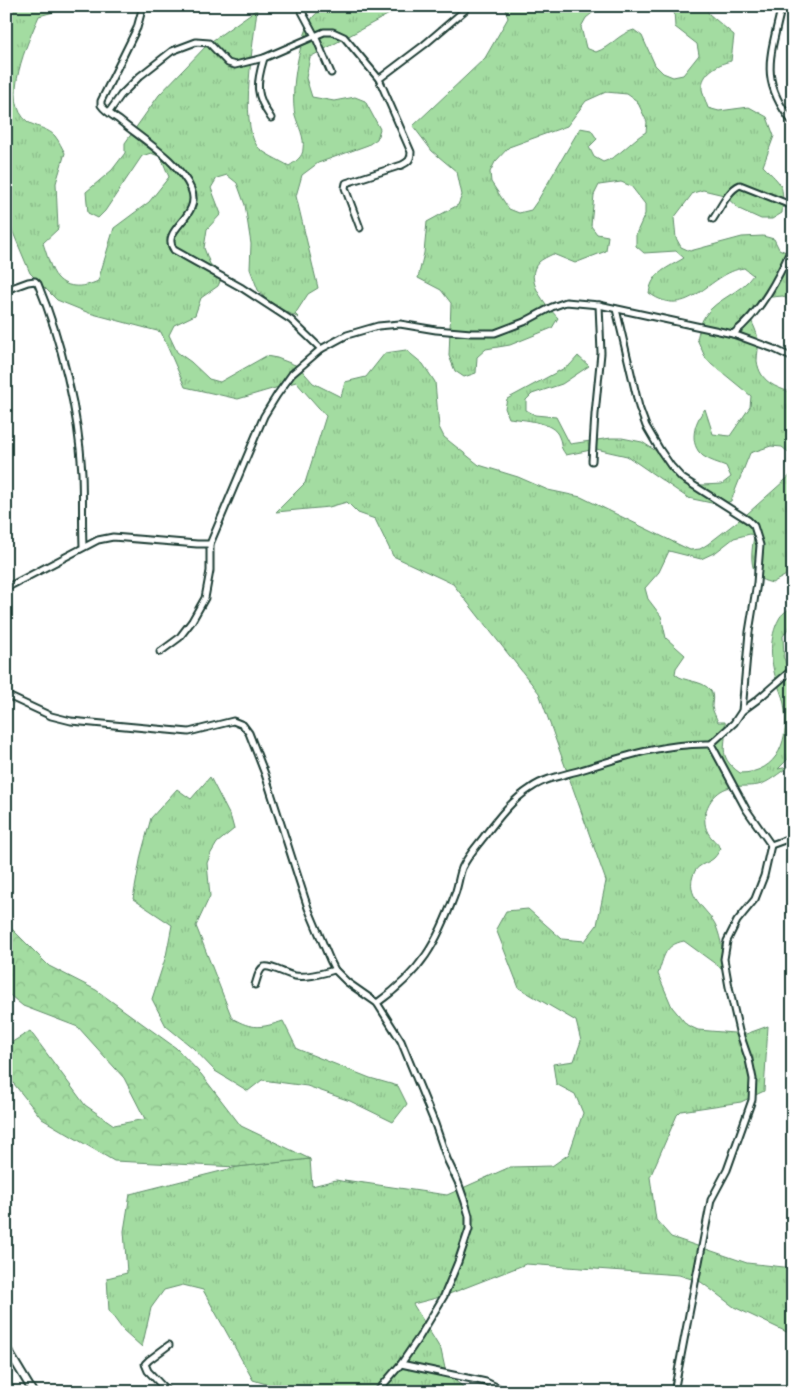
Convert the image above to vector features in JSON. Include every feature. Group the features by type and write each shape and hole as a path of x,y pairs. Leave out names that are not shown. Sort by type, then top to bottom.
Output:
{"street":[{"path":"143,6 137,28 101,105 166,157 187,180 193,192 193,206 170,237 170,245 174,250 242,288 291,320 321,349"},
{"path":"299,6 315,36 331,73"},
{"path":"793,12 777,8 769,72 773,91 784,112 793,123"},
{"path":"379,79 424,45 465,10"},
{"path":"109,112 121,95 140,76 172,51 196,42 209,43 228,63 235,65 264,58 324,32 333,32 344,37 379,79 412,152 409,161 402,165 346,183 345,188 360,228"},
{"path":"264,58 258,96 271,118"},
{"path":"713,220 731,192 740,185 793,206"},
{"path":"733,334 743,326 760,305 782,270 793,245"},
{"path":"6,290 28,282 34,281 38,284 62,354 76,421 82,473 83,546"},
{"path":"160,652 179,638 192,621 205,598 210,571 210,544 264,416 292,374 321,349 347,335 378,326 400,324 436,330 495,333 524,322 552,307 566,302 599,305 733,334 793,358"},
{"path":"592,461 601,353 599,305"},
{"path":"616,309 640,407 646,426 660,450 682,478 748,520 757,531 760,554 746,659 742,712"},
{"path":"743,326 750,340"},
{"path":"6,588 83,546 98,540 113,537 210,544"},
{"path":"377,1003 398,988 420,964 431,948 455,894 462,869 472,851 498,817 532,787 587,767 665,746 710,744 742,712 793,669"},
{"path":"6,695 51,716 71,721 189,732 233,721 242,725 249,733 265,774 308,908 335,970 347,982 377,1003 401,1041 460,1188 468,1216 469,1228 444,1296 420,1336 377,1392"},
{"path":"674,1392 711,1200 727,1170 752,1100 753,1079 724,959 727,941 737,921 755,899 764,876 771,845 746,808 710,744"},
{"path":"771,845 793,837"},
{"path":"255,985 261,969 265,967 297,976 335,970"},
{"path":"168,1392 148,1371 145,1364 169,1345"},
{"path":"6,1347 33,1392"},
{"path":"400,1364 486,1382 498,1390 507,1392"}],"green space":[{"path":"6,6 75,6 39,16 23,55 16,86 16,100 20,112 28,122 55,136 65,153 56,183 58,229 43,243 57,277 66,284 77,286 88,285 98,281 114,228 149,202 169,177 161,157 151,153 142,156 105,211 98,218 88,213 86,192 112,170 125,153 125,143 159,95 209,43 257,9 248,100 252,134 259,149 289,166 303,152 303,140 295,115 295,79 300,51 313,17 324,6 404,6 310,57 306,78 312,97 334,101 355,97 365,101 380,129 377,139 368,145 318,163 302,175 296,196 318,288 308,294 295,314 299,318 269,303 258,290 250,269 251,244 245,205 237,183 227,175 217,178 211,188 221,214 207,229 204,248 210,264 223,275 218,286 201,298 195,315 174,325 169,335 177,352 209,379 220,382 266,356 298,366 313,383 341,397 345,382 366,377 385,353 406,350 423,364 435,382 439,427 444,437 479,465 518,477 548,490 581,497 690,550 700,549 708,544 747,514 793,473 793,575 790,573 772,583 762,580 754,570 752,547 754,536 750,534 734,538 716,552 701,559 669,551 659,572 645,588 648,599 661,616 666,638 685,655 676,668 675,674 703,685 711,691 713,697 712,707 718,722 725,722 725,755 732,767 740,773 764,767 773,760 783,741 785,717 783,701 773,664 772,641 773,633 780,617 793,606 793,625 790,626 783,636 784,658 793,682 792,755 778,769 788,767 762,784 727,788 711,800 706,813 706,826 709,835 721,848 714,858 701,865 695,871 692,880 694,895 713,920 718,931 722,953 721,968 684,941 672,945 664,957 658,974 672,1007 687,1025 698,1030 746,1034 768,1026 764,1091 741,1102 681,1111 677,1115 650,1177 656,1220 671,1237 747,1263 793,1268 793,1335 734,1307 701,1282 679,1275 526,1264 444,1296 413,1304 441,1350 446,1373 462,1386 464,1392 292,1392 253,1380 203,1290 183,1285 164,1290 151,1308 142,1347 123,1330 109,1311 107,1278 127,1273 124,1231 130,1194 237,1167 310,1159 312,1186 336,1180 356,1184 344,1180 447,1195 510,1167 552,1166 569,1154 583,1113 575,1094 556,1084 553,1064 574,1061 581,1041 576,1021 519,988 496,929 506,911 528,909 562,939 585,941 597,925 606,881 539,693 453,584 393,556 375,519 358,513 347,502 329,507 276,512 305,483 326,416 296,382 238,399 185,387 161,332 89,313 57,300 30,273 12,230 6,207"},
{"path":"504,6 601,6 586,18 581,27 586,48 596,52 623,34 634,30 642,36 655,65 663,73 673,77 683,75 699,55 697,44 675,27 675,6 705,6 709,14 734,35 731,61 721,64 707,74 702,83 703,94 708,108 719,111 749,107 767,117 774,136 763,166 781,186 783,196 782,213 772,219 761,219 739,209 724,195 703,190 693,193 674,218 676,238 681,247 690,251 742,237 763,236 774,239 779,249 793,255 793,304 783,296 761,298 749,315 758,338 757,361 761,374 774,386 793,393 793,456 782,447 771,446 750,453 731,501 721,505 688,498 627,456 596,449 566,455 561,447 559,437 551,428 537,422 509,418 505,408 507,399 570,365 578,356 589,366 562,384 532,394 526,400 526,410 535,415 556,417 570,444 611,438 642,442 664,456 682,478 702,485 722,484 731,477 726,466 706,458 698,451 695,445 694,433 698,420 705,409 713,434 730,436 750,407 751,396 706,359 697,339 702,322 710,310 742,286 753,275 744,268 731,272 687,299 676,302 663,300 649,293 653,280 657,275 684,258 676,251 644,253 636,246 636,234 645,214 645,204 631,186 621,182 599,185 594,195 591,226 597,234 608,236 606,251 575,263 553,254 540,261 534,269 533,276 538,292 558,318 552,328 510,345 486,349 477,357 476,373 464,377 455,371 449,356 451,303 441,290 418,278 424,253 427,222 458,205 462,195 457,172 432,151 413,126 485,58 508,18","holes":["606,92 627,94 637,101 647,122 646,132 620,153 603,162 594,157 589,147 597,139 591,130 580,128 531,210 519,213 509,209 491,182 490,172 495,162 509,147 567,126 586,101"]},
{"path":"210,777 231,818 234,829 217,843 207,863 210,896 196,926 232,1018 245,1025 257,1027 283,1021 297,1049 370,1078 398,1086 407,1104 393,1122 350,1101 307,1086 262,1080 248,1091 215,1071 193,1048 166,1026 152,999 166,956 172,925 133,899 141,855 151,818 177,789 191,799"},
{"path":"6,923 49,966 96,990 176,1048 201,1074 241,1126 310,1159 237,1167 114,1161 42,1119 6,1074 6,1046 30,1031 85,1105 114,1125 145,1119 124,1078 78,1027 23,1006 6,992"}]}
